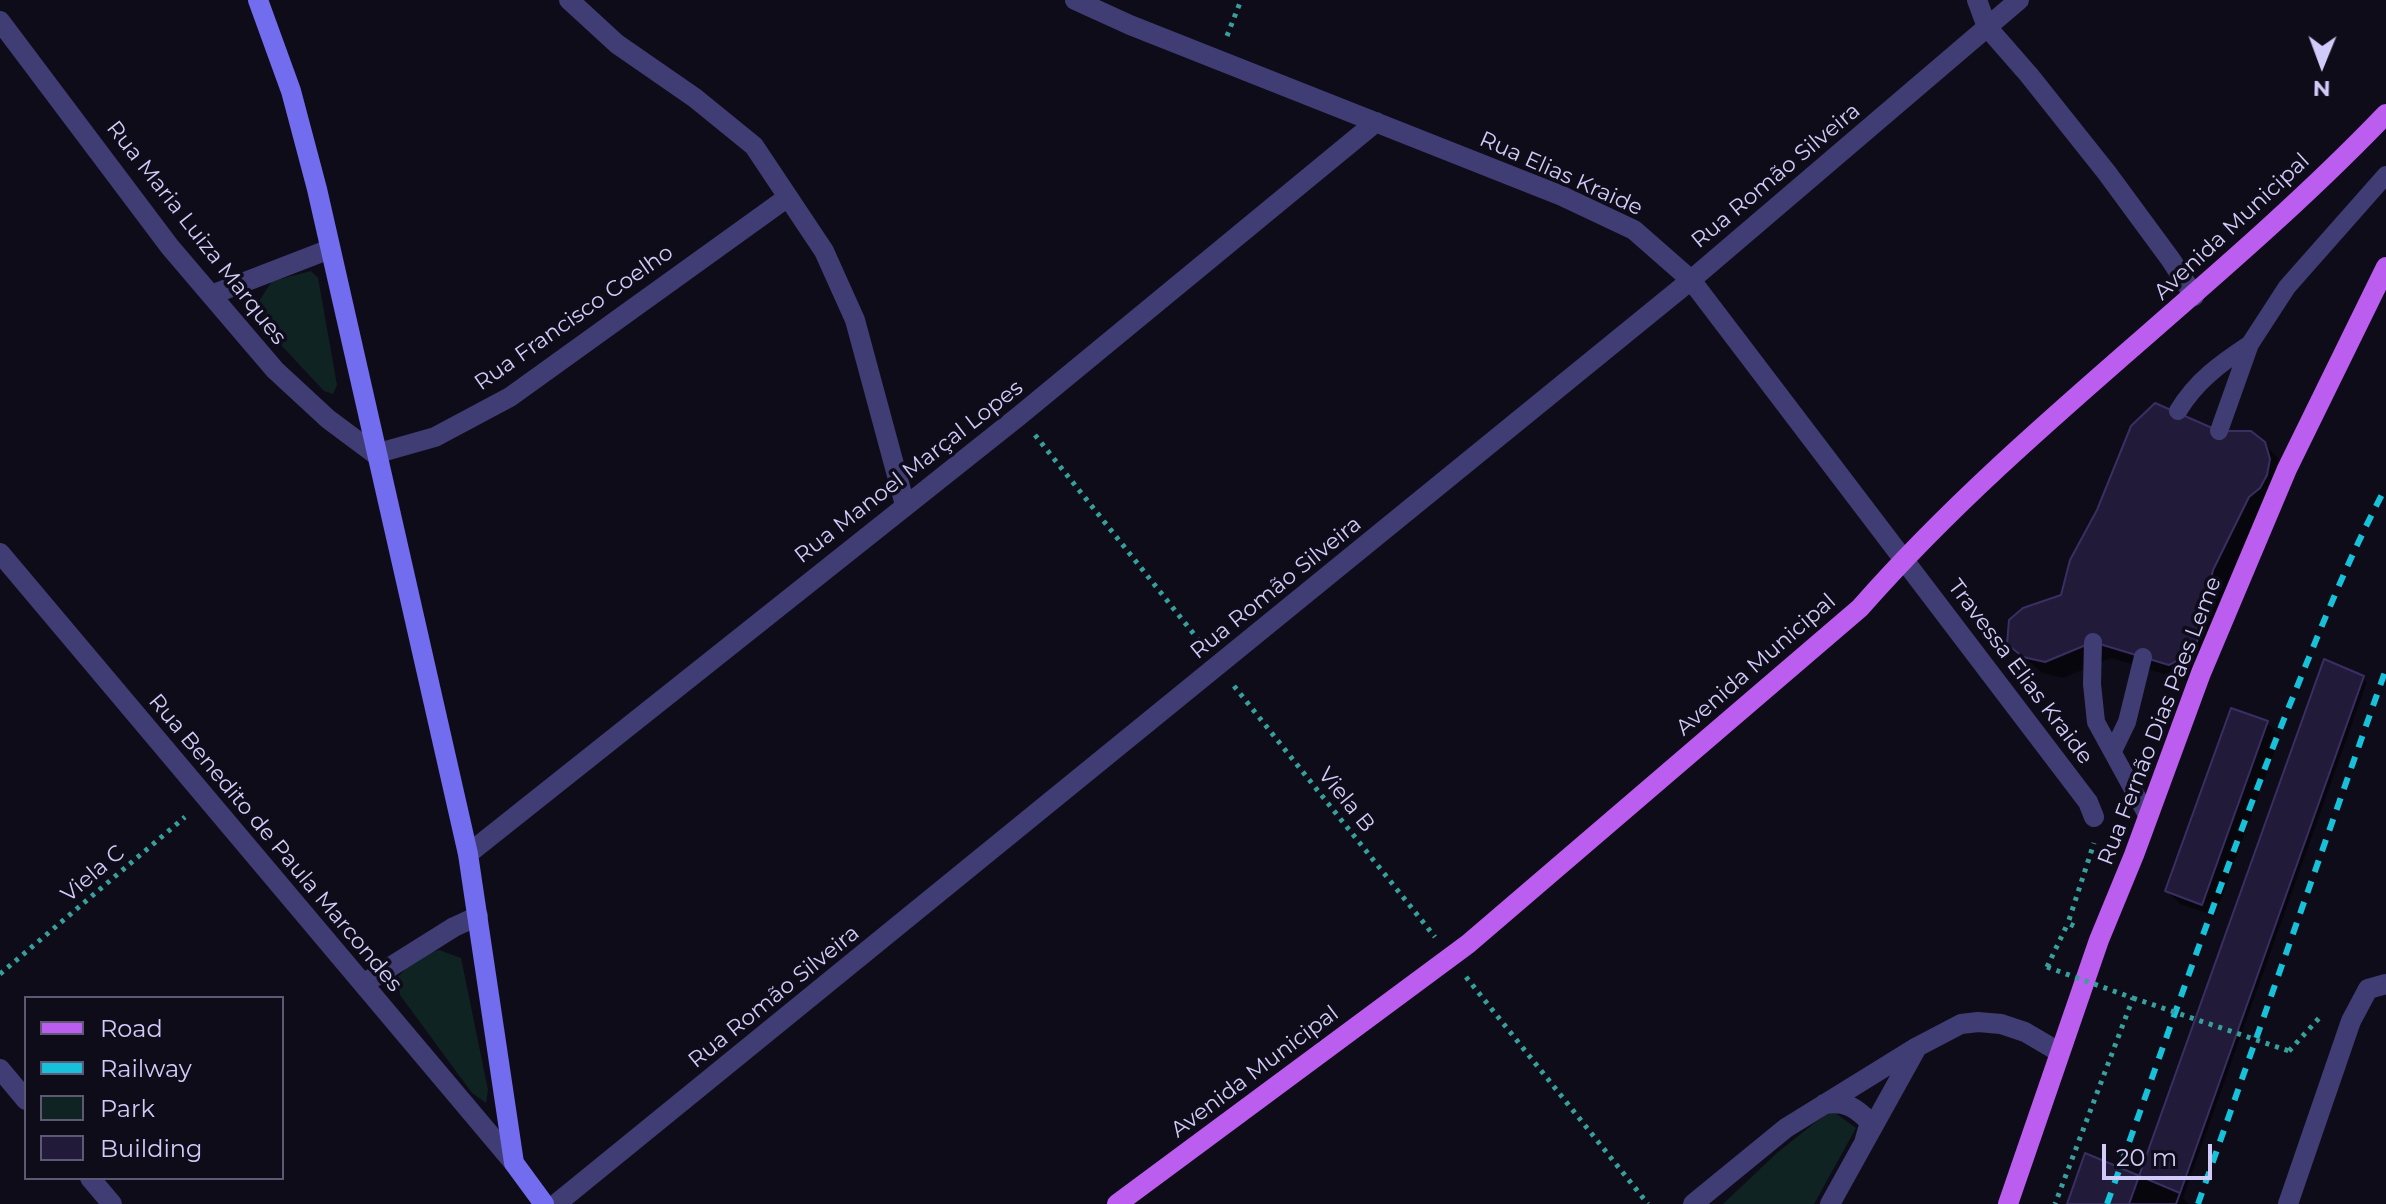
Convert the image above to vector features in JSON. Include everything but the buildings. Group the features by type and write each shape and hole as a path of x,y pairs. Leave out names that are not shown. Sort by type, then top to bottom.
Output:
{"main road":[{"path":"258,0 291,91 330,249 468,854 514,1163 544,1204"},
{"name":"Avenida Municipal","path":"1117,1204 1450,957 1860,608 1903,558 2061,411 2194,296 2348,154 2386,114"},
{"name":"Rua Fernão Dias Paes Leme","path":"2008,1204 2099,940 2148,817 2177,731 2287,469 2386,267"}],"street":[{"path":"569,0 617,44 695,98 754,146 824,251 855,320 905,505"},
{"name":"Rua Elias Kraide","path":"1075,0 1130,25 1562,196 1634,230 1691,280 1903,558"},
{"path":"1977,0 1987,27 2107,173 2194,296"},
{"name":"Rua Romão Silveira","path":"556,1204 1691,280 2019,0"},
{"name":"Rua Maria Luiza Marques","path":"0,21 170,247 275,370 328,419 375,454"},
{"name":"Rua Manoel Marçal Lopes","path":"468,854 1019,416 1376,122"},
{"name":"Rua Francisco Coelho","path":"375,454 435,437 510,397 788,197"},
{"path":"211,295 330,249"},
{"name":"Rua Benedito de Paula Marcondes","path":"0,553 514,1163"},
{"name":"Travessa Elias Kraide","path":"1903,558 2088,802 2094,817"},
{"path":"363,984 454,927 478,916"},
{"path":"2288,1204 2351,1021 2368,989 2386,984"},
{"path":"1693,1204 1786,1128 1917,1047 1961,1024 2001,1024 2025,1032 2059,1052"},
{"path":"1830,1204 1917,1047"},
{"path":"0,1069 24,1098"},
{"path":"1824,1104 1842,1101 1870,1122 1864,1143"},
{"path":"92,1180 112,1204"}],"lane":[{"path":"2219,431 2250,344 2287,287 2386,175"},
{"path":"2178,411 2191,390 2215,367 2250,344"},
{"path":"2093,642 2093,708 2101,733 2148,817"},
{"path":"2113,751 2127,722 2143,657"}],"path":[{"path":"1219,58 1241,0"},
{"name":"Viela B","path":"1019,416 1648,1204"},
{"name":"Viela C","path":"0,974 206,799"},
{"path":"2094,817 2091,856 2068,923 2047,967 2289,1051"},
{"path":"2068,923 2099,940"},
{"path":"2055,1204 2133,998"}],"green space":[{"path":"311,271 318,278 337,385 333,394 324,391 282,346 256,306 272,281"},
{"path":"439,950 461,958 488,1090 486,1103 472,1093 400,995 398,977 418,955"},
{"path":"1831,1110 1856,1128 1814,1204 1723,1204 1778,1152"}],"railway":[{"path":"2107,1204 2286,714 2345,571 2386,487"},
{"path":"2198,1204 2386,669"}]}
